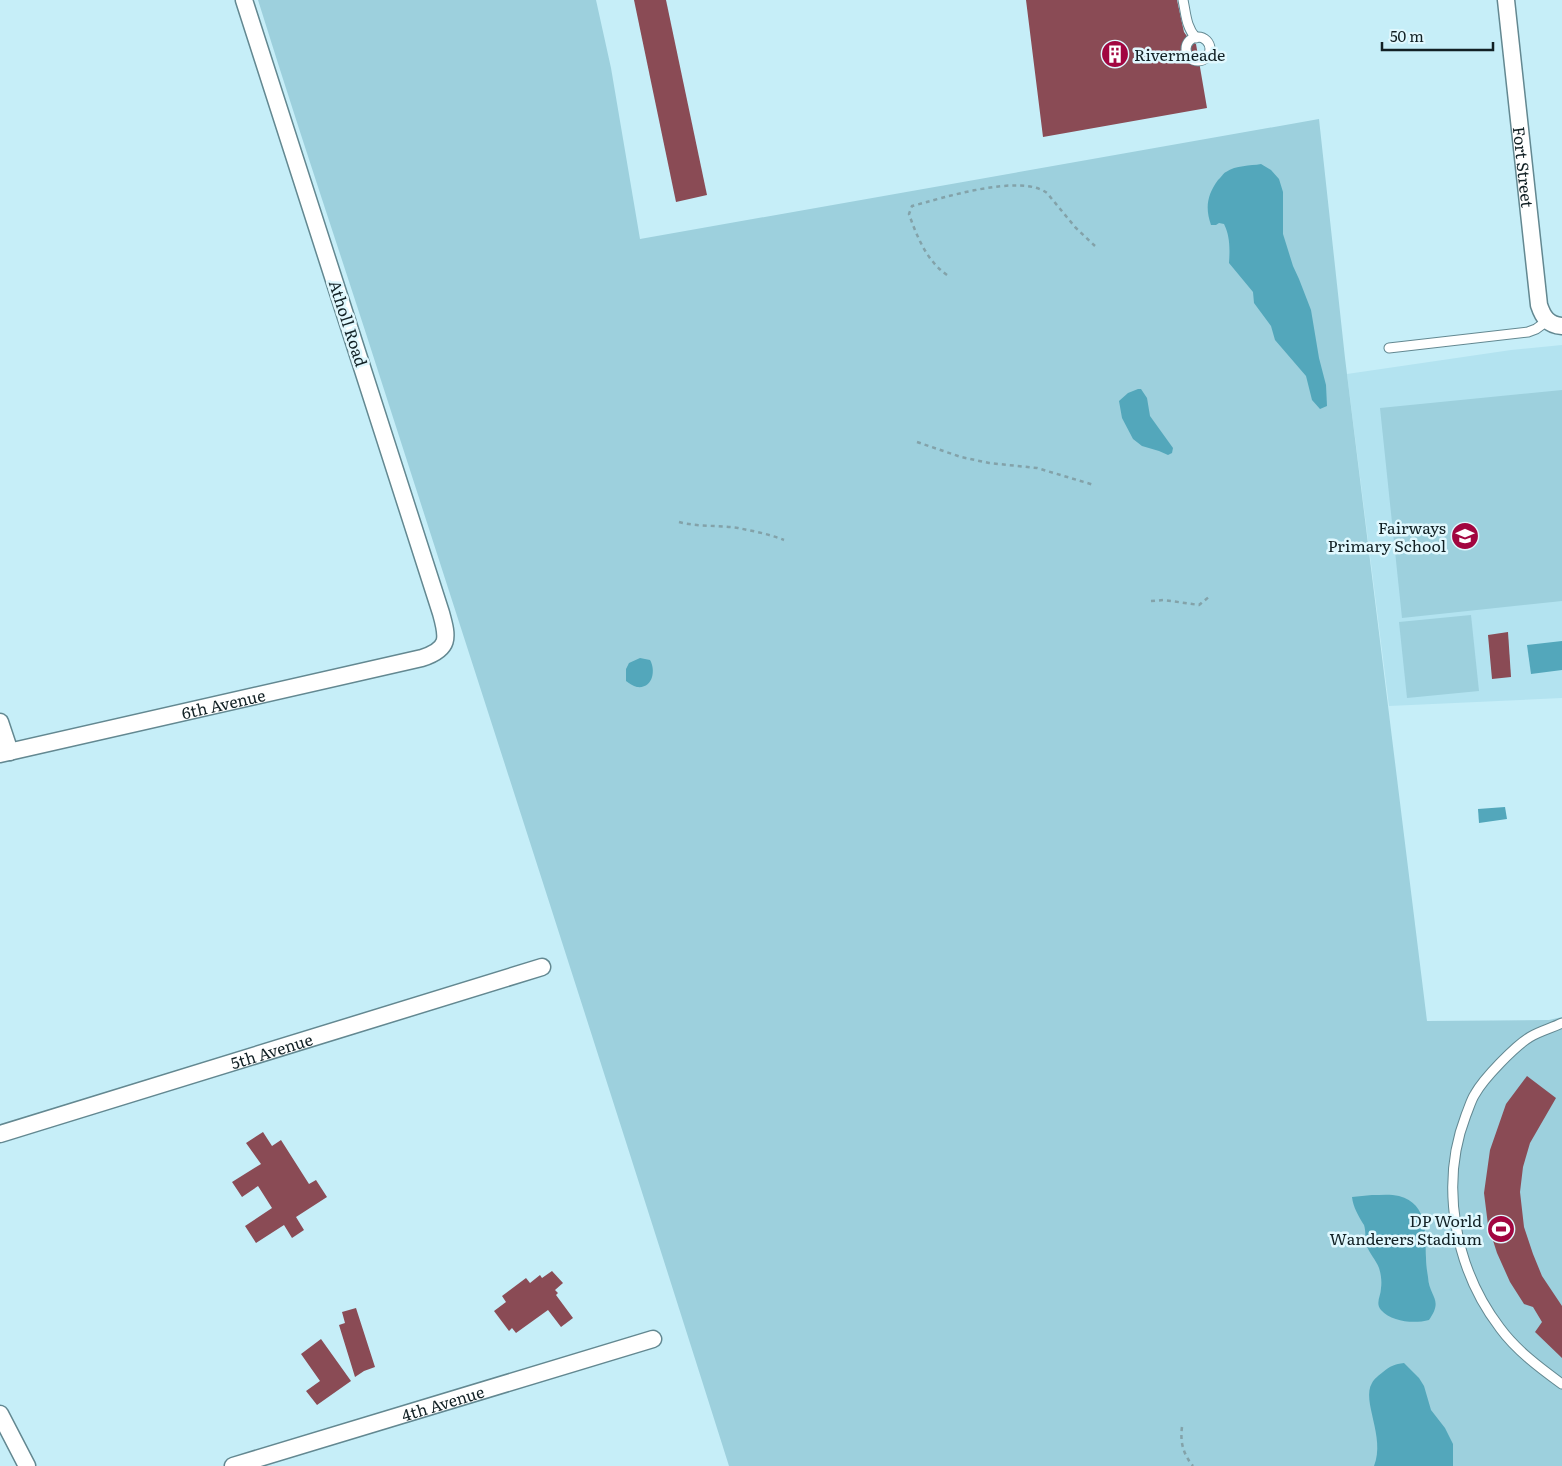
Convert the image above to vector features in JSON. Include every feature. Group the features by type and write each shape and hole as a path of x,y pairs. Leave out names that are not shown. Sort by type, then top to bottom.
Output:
{"street":[{"name":"Atholl Road","path":"244,0 441,613 446,635 443,647"},
{"name":"Fort Street","path":"1506,0 1538,305 1542,315 1555,324"},
{"name":"6th Avenue","path":"5,753 422,658 431,655 443,647"},
{"path":"0,722 5,753"},
{"name":"5th Avenue","path":"0,1134 542,966"},
{"name":"4th Avenue","path":"233,1466 653,1339"},
{"path":"0,1414 27,1466"}],"lane":[{"path":"1183,0 1186,20 1196,38"},
{"path":"1389,348 1521,333 1555,324"},
{"path":"1562,1023 1530,1037 1502,1061 1475,1094 1460,1130 1453,1170 1454,1211 1458,1241 1466,1268 1500,1328 1523,1354 1562,1384"}],"path":[{"path":"948,275 935,265 920,241 912,223 910,210 912,206 993,186 1013,185 1041,188 1047,192 1082,236 1095,246"},
{"path":"917,442 962,457 989,463 1037,468 1094,485"},
{"path":"678,522 694,526 738,528 784,540"},
{"path":"1151,602 1164,600 1199,605 1210,596"},
{"path":"1182,1427 1181,1444 1193,1466"}],"shaded area":[{"path":"258,0 596,0 611,68 640,239 1319,119 1345,358 1427,1021 1549,1020 1562,1017 1562,1466 729,1466"},
{"path":"1261,164 1271,170 1279,179 1283,192 1283,234 1293,266 1311,310 1319,358 1326,385 1327,406 1320,409 1312,400 1306,376 1275,340 1271,326 1254,303 1253,292 1229,263 1229,243 1224,224 1211,225 1209,219 1209,196 1224,173 1239,167"},
{"name":"Fairways Primary School","path":"1562,345 1562,698 1389,706 1347,374 1511,350"},
{"path":"1141,389 1147,398 1150,416 1173,448 1172,453 1168,455 1142,446 1133,439 1122,418 1119,401 1128,393"},
{"path":"1562,390 1562,601 1402,618 1380,408"},
{"path":"1471,615 1479,691 1407,698 1399,622"},
{"path":"1562,641 1562,670 1531,674 1527,645"},
{"path":"640,658 650,660 653,673 647,685 637,687 626,681 626,669 629,663"},
{"path":"1505,807 1507,819 1479,823 1478,809"},
{"path":"1372,1195 1399,1196 1409,1200 1420,1213 1425,1230 1429,1284 1436,1302 1429,1320 1417,1322 1404,1321 1391,1317 1379,1307 1378,1302 1381,1291 1380,1270 1366,1244 1364,1225 1355,1208 1352,1197"},
{"path":"1404,1363 1424,1386 1431,1410 1445,1428 1453,1444 1453,1466 1374,1466 1377,1455 1377,1443 1369,1391 1373,1382 1380,1374 1388,1368"}],"building":[{"path":"634,0 666,0 707,195 676,202"},
{"name":"Rivermeade","path":"1026,0 1177,0 1184,32 1191,42 1196,44 1207,108 1043,137"},
{"path":"1508,632 1511,677 1492,679 1488,635"},
{"path":"1527,1076 1556,1098 1530,1143 1523,1167 1520,1192 1524,1227 1533,1254 1542,1276 1562,1306 1562,1358 1535,1332 1542,1322 1533,1307 1524,1304 1510,1282 1497,1253 1488,1225 1484,1193 1490,1150 1506,1104"},
{"path":"263,1132 272,1146 281,1140 309,1184 316,1180 327,1197 296,1217 304,1230 292,1238 284,1225 256,1243 245,1226 272,1208 258,1186 242,1197 232,1182 261,1164 246,1143"},
{"path":"552,1271 563,1283 555,1290 558,1293 556,1295 573,1318 561,1327 548,1310 516,1333 512,1328 509,1331 494,1311 506,1302 502,1296 526,1278 530,1283 540,1275 542,1278"},
{"path":"356,1308 375,1367 355,1377 339,1325 345,1323 342,1312"},
{"path":"321,1339 351,1381 317,1405 306,1391 320,1381 301,1354"}],"place":[{"name":"Rivermeade","path":"1115,54"},
{"name":"Fairways Primary School","path":"1465,536"},
{"name":"DP World Wanderers Stadium","path":"1501,1229"}]}
